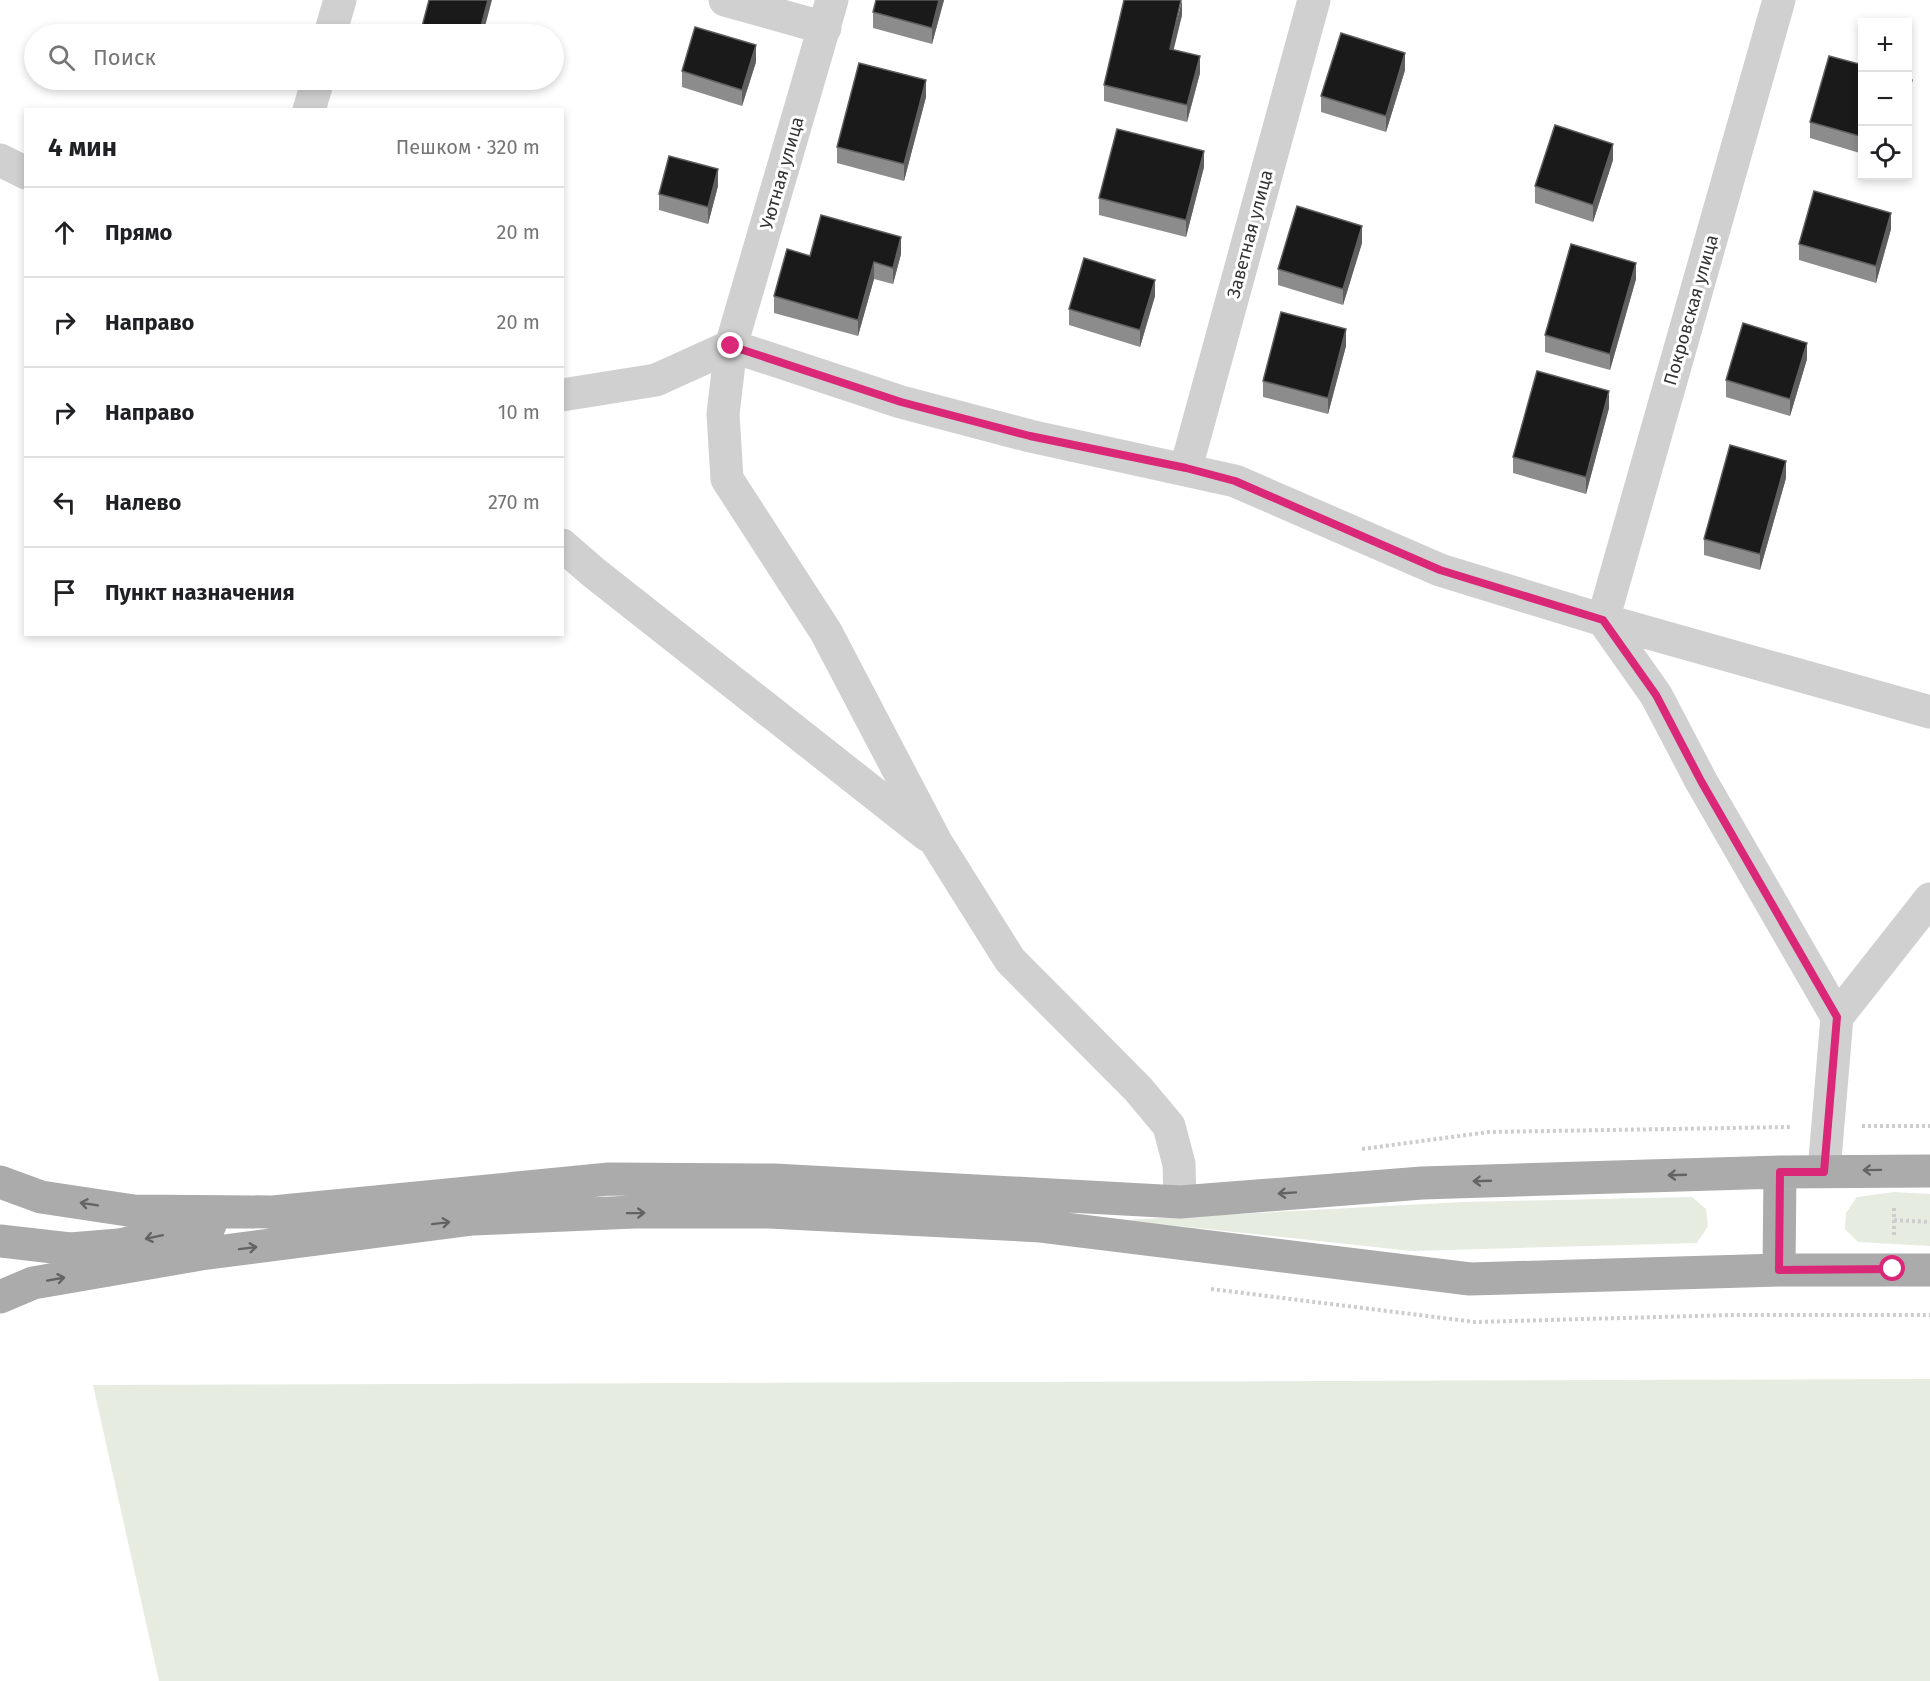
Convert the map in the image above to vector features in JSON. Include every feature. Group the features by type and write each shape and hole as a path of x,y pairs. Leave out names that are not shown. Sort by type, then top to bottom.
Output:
{"main road":[{"path":"0,1182 41,1197 134,1211 273,1212 609,1179 774,1180 1180,1202 1422,1183 1780,1172 1930,1171"},
{"path":"1779,1270 1780,1172"},
{"path":"0,1241 70,1249 119,1245 273,1212"},
{"path":"0,1297 33,1283 201,1254 473,1219 634,1212 769,1212 1041,1226 1470,1279 1779,1270 1930,1270"}],"street":[{"path":"333,24 340,0"},
{"path":"725,0 829,14"},
{"name":"Заветная улица","path":"1186,468 1314,0"},
{"name":"Покровская улица","path":"1603,620 1779,0"},
{"name":"Уютная улица","path":"829,14 731,346 723,414 727,479 826,632 936,842 1010,960 1138,1089 1169,1126 1179,1164 1180,1202"},
{"path":"310,108 315,90"},
{"path":"0,160 24,172"},
{"path":"564,395 656,380 731,346 944,413 1030,436 1186,468 1235,481 1440,570 1603,620 1930,712"},
{"path":"564,547 936,842"},
{"path":"1603,620 1656,695 1701,781 1837,1017"},
{"path":"1824,1172 1837,1017 1930,899"}],"path":[{"path":"1360,1149 1489,1132 1930,1126"},
{"path":"1894,1202 1894,1245"},
{"path":"1894,1220 1930,1222"}],"shaded area":[{"path":"1894,1192 1930,1194 1930,1246 1858,1242 1845,1229 1846,1213 1857,1197"},
{"path":"1692,1197 1706,1209 1708,1226 1697,1243 1412,1251 1124,1220 1463,1202"},
{"path":"1930,1379 1930,1681 159,1681 93,1385"}],"building":[{"path":"429,0 488,0 482,24 423,24"},
{"path":"876,0 939,0 932,28 873,12"},
{"path":"1124,0 1181,0 1170,49 1200,56 1187,105 1104,85"},
{"path":"695,27 756,45 742,90 682,71"},
{"path":"1341,33 1405,53 1386,116 1321,96"},
{"path":"1829,56 1858,64 1858,136 1810,122"},
{"path":"859,63 926,80 904,164 837,147"},
{"path":"1555,125 1613,144 1593,205 1535,186"},
{"path":"1117,129 1204,151 1186,220 1099,198"},
{"path":"669,156 718,169 708,207 659,194"},
{"path":"1814,191 1891,213 1876,266 1799,244"},
{"path":"1297,206 1362,226 1343,289 1278,269"},
{"path":"821,215 901,237 893,268 874,262 858,320 774,296 787,249 810,256"},
{"path":"1571,244 1636,263 1610,354 1545,335"},
{"path":"1084,258 1155,280 1140,330 1069,309"},
{"path":"1281,312 1346,329 1328,398 1263,381"},
{"path":"1743,323 1807,343 1790,399 1726,380"},
{"path":"1537,371 1609,391 1586,477 1513,457"},
{"path":"1730,445 1786,461 1760,554 1704,539"}],"route":[{"path":"731,346 901,402 1030,436 1186,468 1235,481 1440,570 1603,620 1656,695 1701,781 1837,1017 1824,1172 1780,1172 1779,1270 1893,1269"}]}
